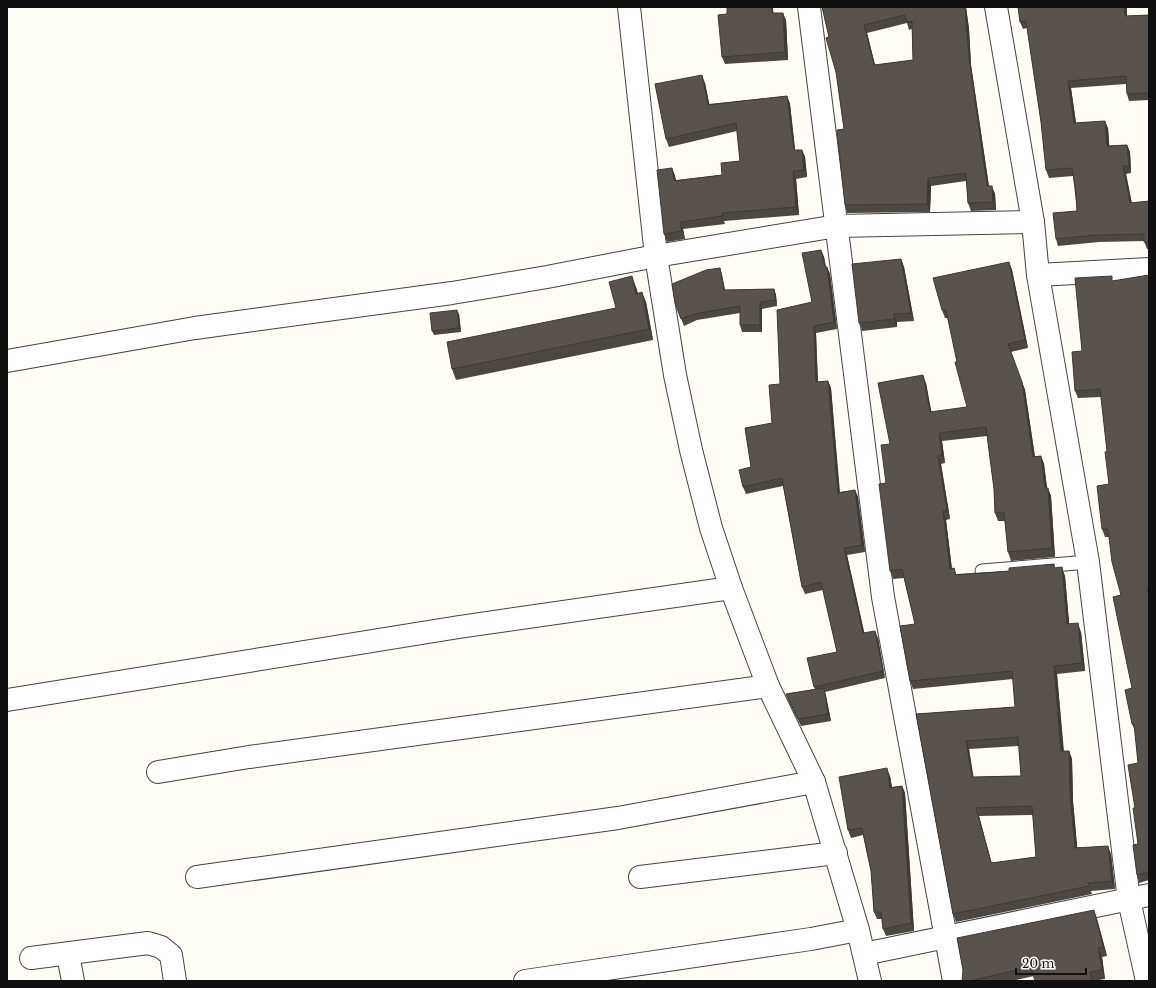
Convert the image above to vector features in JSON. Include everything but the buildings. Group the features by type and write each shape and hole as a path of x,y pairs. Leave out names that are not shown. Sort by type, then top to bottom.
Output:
{"street":[{"path":"629,7 656,256 675,374 691,450 712,528 731,588 768,686 814,782 858,930 870,981"},
{"path":"809,7 838,226 883,597 954,981"},
{"path":"996,7 1033,222 1038,275 1088,562 1139,897 1147,981"},
{"path":"7,361 195,328 452,293 547,278 656,256 838,226 1033,222"},
{"path":"1038,275 1149,269"},
{"path":"7,700 459,627 731,588"},
{"path":"158,772 250,757 768,686"},
{"path":"197,876 618,818 814,782"},
{"path":"640,877 836,853"},
{"path":"864,954 1139,897"},
{"path":"525,981 803,940 858,930"},
{"path":"31,958 68,955 148,943 161,947 171,955 175,981"},
{"path":"68,955 73,981"}],"lane":[{"path":"982,571 1088,562"}]}
